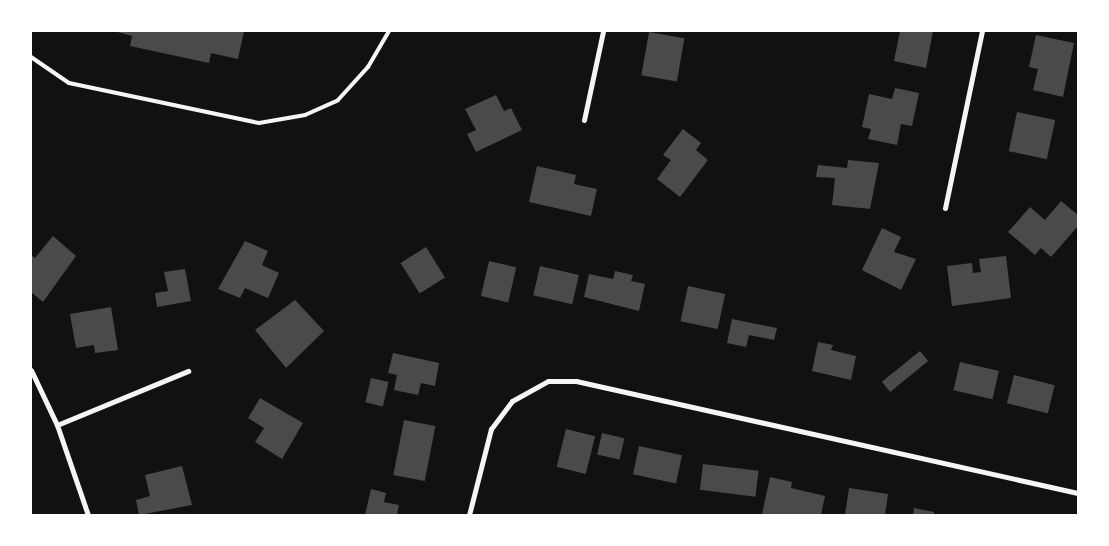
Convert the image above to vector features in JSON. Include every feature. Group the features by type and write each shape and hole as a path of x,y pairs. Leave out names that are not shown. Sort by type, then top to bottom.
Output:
{"street":[{"path":"584,120 603,31"},
{"path":"945,208 982,31"},
{"path":"31,370 57,425 88,515"},
{"path":"57,425 188,371"},
{"path":"469,515 491,429 512,401 548,381 576,381 1078,493"}],"lane":[{"path":"31,57 69,83 259,123 305,115 338,100 368,67 388,31"}],"building":[{"path":"114,31 244,31 238,59 211,53 209,63 130,46 132,36"},
{"path":"900,31 933,31 926,68 894,61"},
{"path":"649,32 684,38 677,82 641,75"},
{"path":"1036,35 1074,43 1063,97 1033,90 1038,69 1029,67"},
{"path":"895,88 919,93 912,126 901,124 897,145 868,139 871,129 862,127 869,94 892,99"},
{"path":"496,95 504,111 511,108 522,130 476,152 467,134 476,130 465,109"},
{"path":"1017,112 1055,120 1047,159 1009,151"},
{"path":"683,129 701,143 696,150 708,160 680,197 657,179 671,160 663,155"},
{"path":"848,160 879,163 870,209 832,205 835,178 816,177 818,165 847,168"},
{"path":"537,166 576,175 574,184 597,189 591,216 529,202"},
{"path":"1061,201 1078,215 1078,226 1051,257 1041,248 1035,255 1008,232 1030,207 1045,220"},
{"path":"882,228 901,237 894,252 916,259 901,290 862,270"},
{"path":"53,236 76,256 43,302 31,292 31,255 35,258"},
{"path":"245,241 268,251 262,265 279,273 268,298 245,288 240,298 218,289"},
{"path":"426,247 445,278 420,293 401,263"},
{"path":"1006,256 1011,298 952,306 947,266 972,263 973,273 981,272 979,259"},
{"path":"489,261 516,267 508,302 481,296"},
{"path":"540,266 579,275 572,304 533,295"},
{"path":"185,269 191,301 157,307 155,293 168,291 164,272"},
{"path":"615,271 633,275 631,281 645,284 639,311 584,297 589,274 613,279"},
{"path":"688,286 725,294 718,329 681,321"},
{"path":"295,300 324,331 286,368 255,330"},
{"path":"111,307 118,350 95,353 94,345 76,348 70,314"},
{"path":"732,319 777,328 774,340 749,335 746,347 727,343"},
{"path":"818,342 833,345 831,350 856,356 851,380 812,371"},
{"path":"920,351 928,361 890,392 882,382"},
{"path":"393,353 439,363 435,386 421,383 418,395 394,390 397,375 388,373"},
{"path":"960,362 999,371 992,399 953,390"},
{"path":"1014,375 1055,385 1048,413 1007,403"},
{"path":"371,378 389,382 383,406 365,402"},
{"path":"260,398 303,423 282,459 255,442 264,428 248,418"},
{"path":"404,420 435,426 425,481 393,475"},
{"path":"566,429 595,436 586,474 557,467"},
{"path":"602,433 624,438 619,460 597,454"},
{"path":"639,446 682,455 676,484 633,474"},
{"path":"703,464 759,471 755,497 700,490"},
{"path":"182,466 192,505 139,515 136,500 150,496 145,475"},
{"path":"770,477 792,482 791,488 825,496 821,515 762,514"},
{"path":"849,488 888,494 885,515 845,515"},
{"path":"371,489 386,493 384,502 399,505 397,515 365,515"},
{"path":"914,508 934,512 934,515 913,515"}]}
